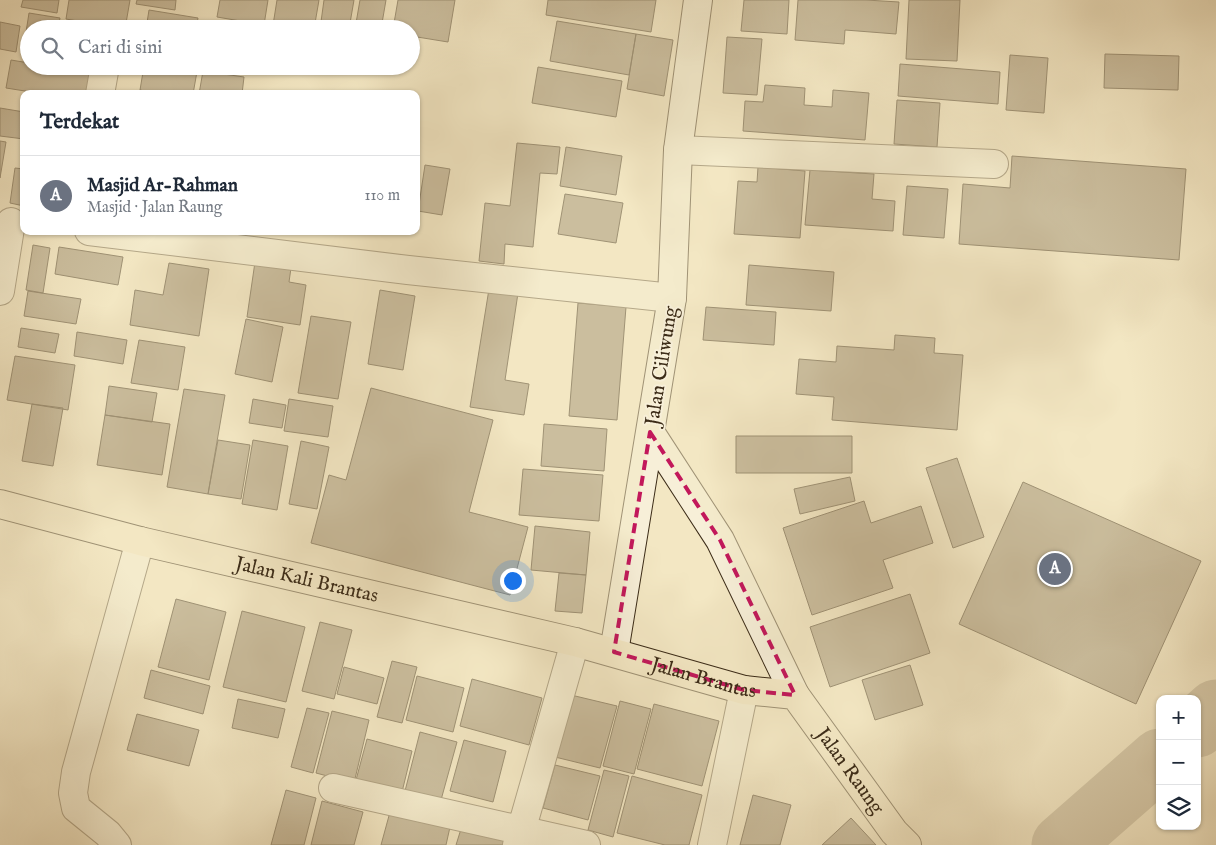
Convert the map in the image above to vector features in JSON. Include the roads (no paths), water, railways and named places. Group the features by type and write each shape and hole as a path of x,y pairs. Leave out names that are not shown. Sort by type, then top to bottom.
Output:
{"main road":[{"name":"Jalan Kali Brantas","path":"0,504 140,541 614,652"},
{"name":"Jalan Brantas","path":"614,652 744,690 795,695"},
{"name":"Jalan Raung","path":"795,695 900,839"}],"street":[{"name":"Jalan Ciliwung","path":"698,0 678,150 672,298 650,432 720,540 795,695"},
{"path":"101,90 103,75"},
{"path":"678,150 994,164"},
{"path":"0,291 11,222"},
{"path":"122,235 408,270 672,298"},
{"path":"614,652 650,432"},
{"path":"117,845 108,834 76,808 74,793 76,772 140,541"},
{"path":"519,837 576,642"},
{"path":"712,845 744,690"},
{"path":"333,788 519,837 586,845"}],"waterway":[{"path":"1201,723 1216,710"},
{"path":"1062,845 1156,763"}],"place":[{"name":"Masjid Ar-Rahman","path":"1055,569"}]}
